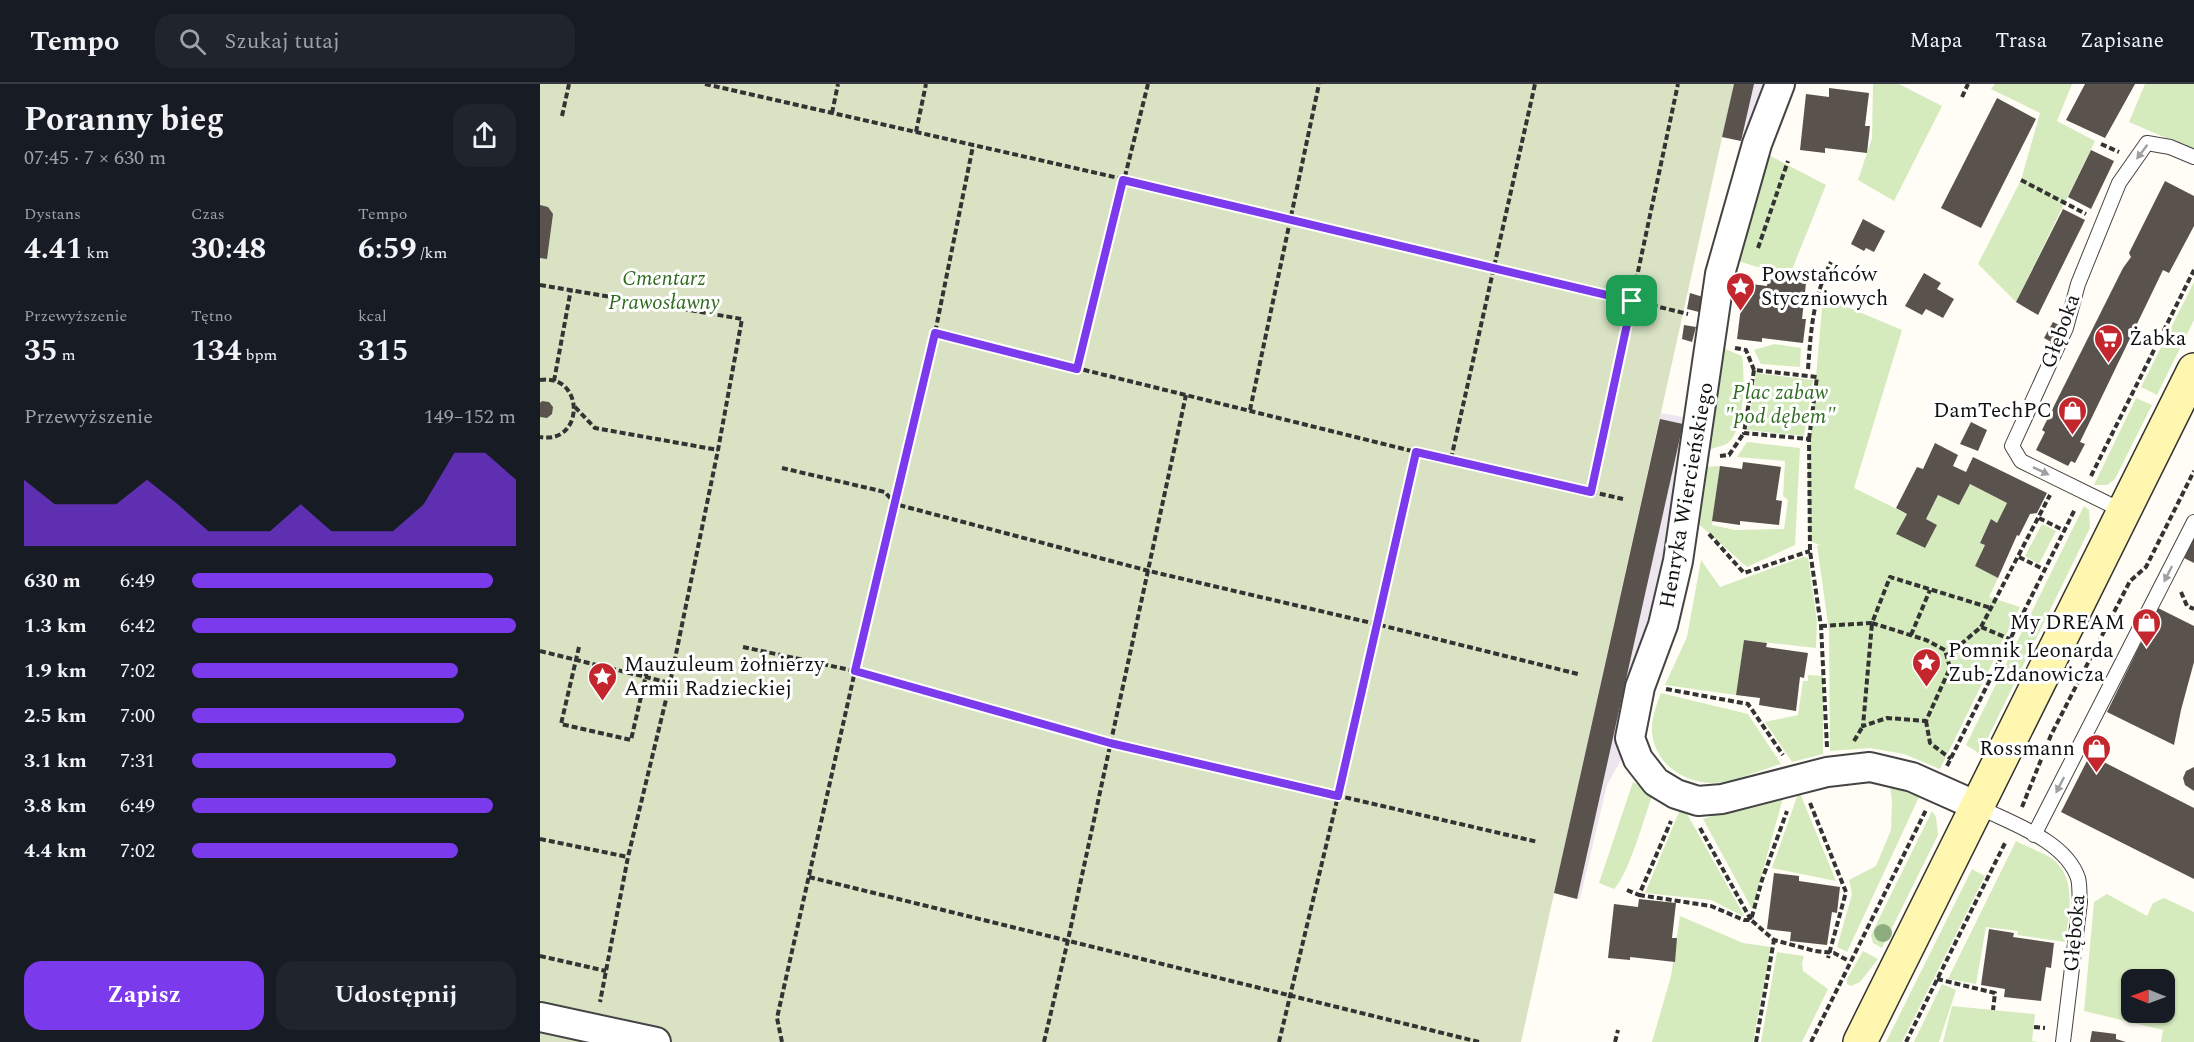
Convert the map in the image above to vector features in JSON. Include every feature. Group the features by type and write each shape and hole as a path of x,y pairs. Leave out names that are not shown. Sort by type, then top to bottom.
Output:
{"street":[{"name":"Henryka Wiercieńskiego","path":"1780,84 1757,144 1720,274 1678,561 1663,625 1641,682 1630,738 1638,759 1656,782 1698,801 1722,799 1827,772 1870,767 1912,777 1977,806"},
{"path":"1860,1042 2194,370"},
{"path":"540,1017 656,1042"}],"lane":[{"name":"Głęboka","path":"2123,511 2021,461 2012,446 2066,328 2078,284 2119,183 2147,143 2169,147 2194,157"},
{"path":"2034,835 2194,522"},
{"name":"Głęboka","path":"1977,806 2056,849 2070,864 2078,880 2079,902 2063,1042"}],"path":[{"path":"562,116 569,84"},
{"path":"705,84 1290,217 1713,320"},
{"path":"832,113 838,84"},
{"path":"916,132 926,84"},
{"path":"1077,369 1148,84"},
{"path":"1250,410 1319,84"},
{"path":"1451,459 1535,84"},
{"path":"1591,492 1678,84"},
{"path":"1962,97 1968,84"},
{"path":"782,1042 777,1018 855,671 935,333 973,146"},
{"path":"1755,258 1788,161"},
{"path":"2021,180 2102,223"},
{"path":"1808,369 1812,317 1819,285 1831,262"},
{"path":"1811,1042 1839,988 1849,961 1917,832 1935,788 2012,640 2132,389 2194,270"},
{"path":"540,285 742,319 718,450 670,683 628,857 595,1028"},
{"path":"554,381 572,289"},
{"path":"935,333 1416,452 1623,499"},
{"path":"1729,455 1743,433 1754,370 1746,350"},
{"path":"1754,370 1817,377 1809,439 1810,551 1821,626 1827,772"},
{"path":"540,380 554,381 568,391 575,407 595,428 718,450"},
{"path":"1044,1042 1186,395"},
{"path":"540,437 554,437 563,433 570,425 575,407"},
{"path":"1743,433 1809,439"},
{"path":"1280,1042 1416,452"},
{"path":"782,468 885,492 896,504 1149,571 1578,674"},
{"path":"1906,1042 2014,825 2056,725 2130,581 2146,567 2194,471"},
{"path":"1947,656 1981,627 2047,502"},
{"path":"1685,516 1706,531 1744,573 1810,551"},
{"path":"2039,518 2065,531"},
{"path":"2019,557 2045,570"},
{"path":"1926,721 1887,718 1863,726 1872,623 1890,577 1991,608"},
{"path":"2178,583 2187,606 2194,609"},
{"path":"1911,635 1930,590"},
{"path":"1821,626 1872,623 1926,639 1945,650 1950,668 1926,721 1930,742 1951,759"},
{"path":"1981,627 2012,640"},
{"path":"579,646 561,724 631,740 649,662"},
{"path":"743,647 855,671 1110,743 1538,842"},
{"path":"540,651 670,683"},
{"path":"1641,682 1664,689 1748,704 1798,779 1846,892 1828,958"},
{"path":"1751,920 1762,880 1798,779"},
{"path":"1639,895 1683,796"},
{"path":"1683,796 1751,920 1774,940 1830,952 1849,961"},
{"path":"540,839 628,857"},
{"path":"810,877 1479,1042"},
{"path":"1627,890 1639,895 1711,906 1744,920 1751,920"},
{"path":"1756,1042 1774,940"},
{"path":"540,956 606,971"},
{"path":"1937,979 1995,993 1994,1010"},
{"path":"1615,1042 1618,1030"}],"shaded area":[{"path":"1734,84 1768,84 1747,142 1722,137"},
{"path":"1661,413 1694,419 1626,751 1607,785 1580,899 1577,899 1554,893"}],"green space":[{"name":"Cmentarz Prawosławny","path":"540,84 1734,84 1521,1042 540,1042"},
{"path":"1873,84 1899,84 1942,106 1894,201 1858,180 1872,138"},
{"path":"1995,84 2072,84 2057,121 2095,141 2016,302 1978,264 2021,180 2040,113 1991,89"},
{"path":"2145,84 2194,84 2194,150 2129,122"},
{"path":"1759,150 1826,185 1789,277 1729,258"},
{"path":"2194,282 2194,320 2157,395 2141,387"},
{"path":"1823,297 1902,330 1854,488 1907,514 1896,534 1924,548 1937,525 1926,519 1938,495 1959,505 1970,484 2007,503 1997,523 1991,520 1980,542 1985,545 1975,566 1998,578 1989,597 2020,607 1940,769 1904,754 1870,748 1830,751 1829,631 1817,545 1823,546 1809,541 1808,467"},
{"path":"1774,344 1801,348 1800,367 1761,364 1754,350"},
{"path":"1716,345 1742,356 1741,415 1734,436 1728,443 1701,452"},
{"name":"Plac zabaw \"pod dębem\"","path":"1756,373 1813,380 1804,436 1747,430"},
{"path":"2136,398 2152,405 2115,479 2107,485 2094,485"},
{"path":"1747,442 1800,448 1795,545 1747,567 1693,519 1699,467 1720,466 1712,525 1735,530 1784,529 1788,500 1783,496 1785,461 1737,457"},
{"path":"2084,506 2089,510 2090,528 1980,754 1966,745"},
{"path":"2042,524 2056,531 2039,564 2025,556"},
{"path":"1803,557 1808,558 1817,621 1816,648 1744,640 1736,695 1665,685 1687,637 1701,560 1720,587"},
{"path":"1808,675 1823,676 1823,754 1792,762 1765,722 1798,715 1803,681 1808,681"},
{"path":"1661,693 1748,714 1781,764 1723,782 1711,783 1699,782 1677,772 1660,756 1652,733 1653,718"},
{"path":"1633,782 1653,793 1631,858 1614,889 1599,883"},
{"path":"1890,786 1919,797 1847,952 1837,947 1852,894 1849,880 1876,866 1891,830"},
{"path":"1785,791 1752,909 1703,819"},
{"path":"1799,791 1836,881 1772,868"},
{"path":"1682,805 1745,917 1711,900 1645,893"},
{"path":"1932,811 1936,817 1938,835 1882,948 1873,943 1871,935"},
{"path":"2016,841 2051,858 2060,866 2065,875 2070,897 2065,942 2017,935 2018,931 1986,927 1976,984 1948,979"},
{"path":"1972,869 1985,876 1902,1042 1886,1042"},
{"path":"2107,894 2147,916 2153,903 2164,898 2194,912 2194,1042 2161,1042 2163,1030 2134,1023 2175,1023 2175,969 2121,969 2121,1020 2084,1011 2094,902"},
{"path":"1680,916 1743,943 1771,947 1753,1042 1652,1042 1671,976"},
{"path":"1863,951 1878,959 1860,982 1851,986 1847,984 1847,979"},
{"path":"1777,952 1804,956 1803,971 1828,989 1802,1042 1761,1042"},
{"path":"1942,984 1956,990 1939,1042 1914,1042"},
{"path":"1952,1006 2035,1014 2032,1041 2038,1042 1943,1042"}],"building":[{"path":"1734,84 1754,84 1741,141 1722,137"},
{"path":"2085,84 2135,84 2105,138 2066,120"},
{"path":"1829,88 1869,93 1865,126 1870,126 1867,153 1825,148 1825,153 1800,150 1806,94 1829,97"},
{"path":"1997,98 2036,119 1981,228 1941,208"},
{"path":"2091,150 2114,161 2091,209 2068,197"},
{"path":"2165,181 2194,196 2194,226 2169,273 2163,270 2080,442 2085,444 2075,463 2071,461 2068,466 2036,450 2045,432 2042,430 2123,268 2131,257 2129,253"},
{"path":"540,205 548,207 553,214 547,259 540,258"},
{"path":"2063,209 2085,220 2038,315 2016,302"},
{"path":"1863,219 1885,231 1874,252 1866,248 1864,251 1851,244"},
{"path":"1924,273 1941,283 1937,289 1954,299 1943,318 1926,309 1922,315 1905,306"},
{"path":"1768,279 1806,283 1802,319 1806,319 1803,343 1762,338 1762,342 1737,339 1744,283 1767,286"},
{"path":"1690,293 1703,297 1699,312 1687,309"},
{"path":"2053,322 2061,326 2053,343 2044,338"},
{"path":"1684,325 1696,327 1692,342 1682,339"},
{"path":"542,401 549,402 553,407 552,414 547,418 540,417"},
{"path":"1660,419 1683,424 1577,899 1554,893"},
{"path":"1971,422 1987,430 1978,451 1960,444"},
{"path":"1935,443 1958,455 1953,466 1966,472 1973,457 2047,493 2037,513 2030,514 2019,536 2017,535 1998,578 1975,566 1985,545 1980,543 1991,519 1997,523 2007,503 1970,484 1959,505 1938,495 1926,519 1937,525 1925,548 1896,534 1907,514 1896,508 1917,467 1923,469"},
{"path":"1743,462 1781,467 1776,500 1782,501 1779,525 1740,521 1740,525 1712,521 1720,466 1742,469"},
{"path":"2194,537 2194,563 2184,558"},
{"path":"2158,608 2194,626 2194,662 2174,745 2107,712"},
{"path":"1744,640 1767,643 1766,647 1808,653 1804,678 1800,677 1796,711 1759,705 1760,698 1736,695"},
{"path":"2090,755 2194,808 2194,879 2061,812"},
{"path":"2194,767 2194,791 2185,785 2183,778 2186,771"},
{"path":"1774,873 1799,876 1799,881 1840,887 1837,913 1832,912 1827,945 1790,941 1791,932 1767,929"},
{"path":"1639,899 1676,903 1672,938 1677,938 1675,962 1630,957 1630,960 1608,958 1614,904 1638,907"},
{"path":"1989,929 2014,933 2013,937 2054,943 2051,968 2046,967 2041,1001 2004,997 2005,989 1981,985"},
{"path":"2092,1031 2116,1034 2116,1039 2126,1042 2090,1042"}],"place":[{"name":"Powstańców Styczniowych","path":"1740,312"},
{"name":"Żabka","path":"2108,364"},
{"name":"DamTechPC","path":"2073,436"},
{"name":"My DREAM","path":"2146,648"},
{"name":"Pomnik Leonarda Zub-Zdanowicza","path":"1927,688"},
{"name":"Mauzuleum żołnierzy Armii Radzieckiej","path":"603,702"},
{"name":"Rossmann","path":"2096,774"}],"route":[{"path":"1123,180 1290,217 1632,301 1591,492 1416,452 1338,796 1110,743 855,671 935,333 1077,369 1123,180"}]}
